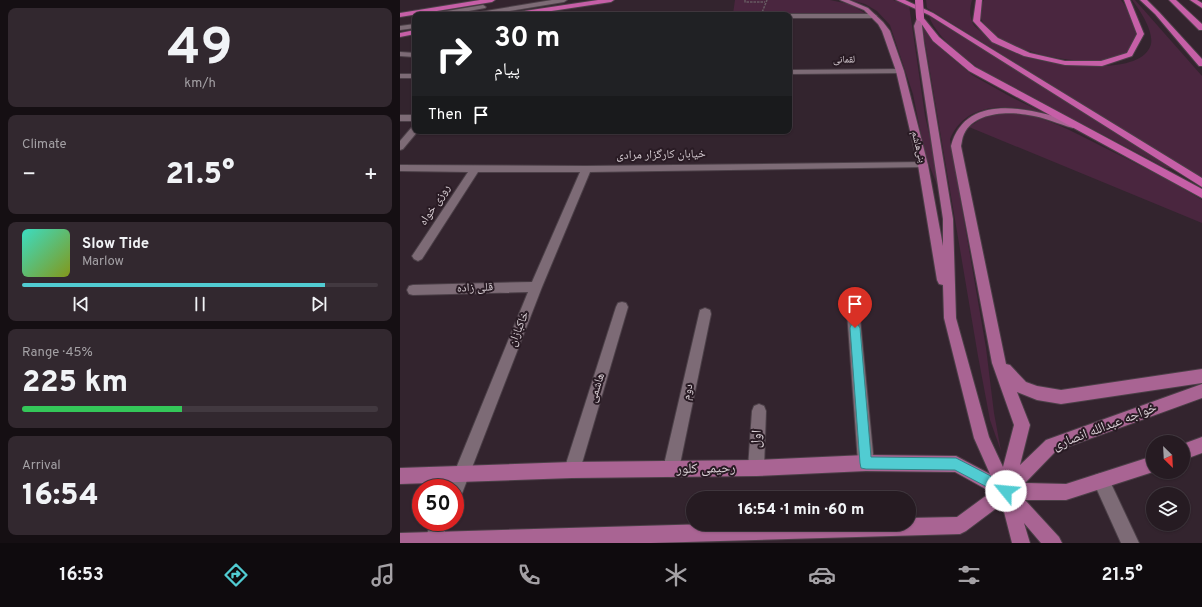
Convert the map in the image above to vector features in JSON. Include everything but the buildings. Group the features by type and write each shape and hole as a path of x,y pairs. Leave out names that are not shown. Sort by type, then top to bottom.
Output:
{"highway":[{"path":"423,12 492,0"},
{"path":"531,12 610,0"},
{"path":"899,0 918,7 931,14 1202,183"},
{"path":"919,0 920,17 936,39 972,69 1202,194"},
{"path":"978,0 975,15 981,27 1009,47 1031,55 1065,63 1101,64 1127,59 1140,52"},
{"path":"1127,0 1142,22 1146,38"},
{"path":"1143,0 1157,13 1202,64"},
{"path":"1172,0 1202,28"},
{"path":"1193,0 1202,6"},
{"path":"400,16 412,14"},
{"path":"400,35 412,33"}],"main road":[{"name":"بنی‌هاشم","path":"843,0 866,9 881,23 886,31 900,71 923,165 950,318"},
{"path":"920,17 918,26 920,43 948,219 950,318 982,438 1006,491 1021,543"},
{"path":"1006,491 1022,425 999,363 956,146 959,132 965,124 981,115 994,112 1028,112 1073,125"},
{"path":"999,363 1021,387 1037,393 1061,397 1202,376"},
{"name":"خواجه عبدالله انصاری","path":"400,542 433,540 500,541 960,525 1006,491 1051,446 1202,391"},
{"path":"1190,449 1202,445"},
{"name":"رحیمی کلور","path":"400,476 572,470 756,468 866,463 956,464 1006,491"},
{"path":"1006,491 1066,492 1146,466"},
{"path":"1006,491 1053,543"}],"street":[{"path":"452,12 524,0"},
{"path":"492,12 564,0"},
{"path":"792,16 874,16"},
{"path":"400,21 412,19"},
{"path":"400,28 412,26"},
{"path":"400,54 412,55"},
{"name":"لقمانی","path":"792,72 900,71"},
{"path":"400,76 412,76"},
{"path":"400,118 412,118"},
{"path":"400,147 412,133"},
{"name":"خیابان کارگزار مرادی","path":"400,168 586,169 923,165"},
{"name":"روزی خواه","path":"418,256 475,168"},
{"name":"خاکبازان","path":"459,479 536,287 586,169"},
{"name":"قلی زاده","path":"413,290 536,287"},
{"path":"852,298 866,463"},
{"name":"هاشمی","path":"572,470 622,307"},
{"name":"دوم","path":"671,469 705,314"},
{"name":"اول","path":"756,468 759,411"},
{"path":"1101,481 1130,543"},
{"path":"433,540 437,531"}],"path":[{"path":"745,1 766,1 762,12"}],"shaded area":[{"path":"735,0 830,0 849,4 865,13 792,14 792,12 733,12"},
{"path":"851,0 893,0 909,5 925,116 935,159 938,187 925,154 913,94 890,25 877,11 865,4"},
{"path":"926,0 972,0 970,13 973,24 992,40 1008,50 1039,60 1073,65 1093,66 1129,62 1142,56 1150,47 1151,36 1149,29 1143,16 1132,0 1135,0 1202,76 1202,178 927,8"},
{"path":"984,0 1121,0 1137,26 1140,43 1123,55 1098,60 1069,60 1038,54 1011,44 991,31 980,16"},
{"path":"929,16 1177,169 1166,168 1023,94 975,66 955,50 939,33"},
{"path":"922,24 932,41 972,75 1011,97 1046,114 1019,108 1005,107 978,111 967,117 957,126 950,139 986,348 994,413 1001,451 990,420 978,356"},
{"path":"1007,113 1032,116 1055,124 1177,185 1202,200 1202,223 969,127 986,116"}],"route":[{"path":"855,328 866,463 956,464 1006,491"}]}
